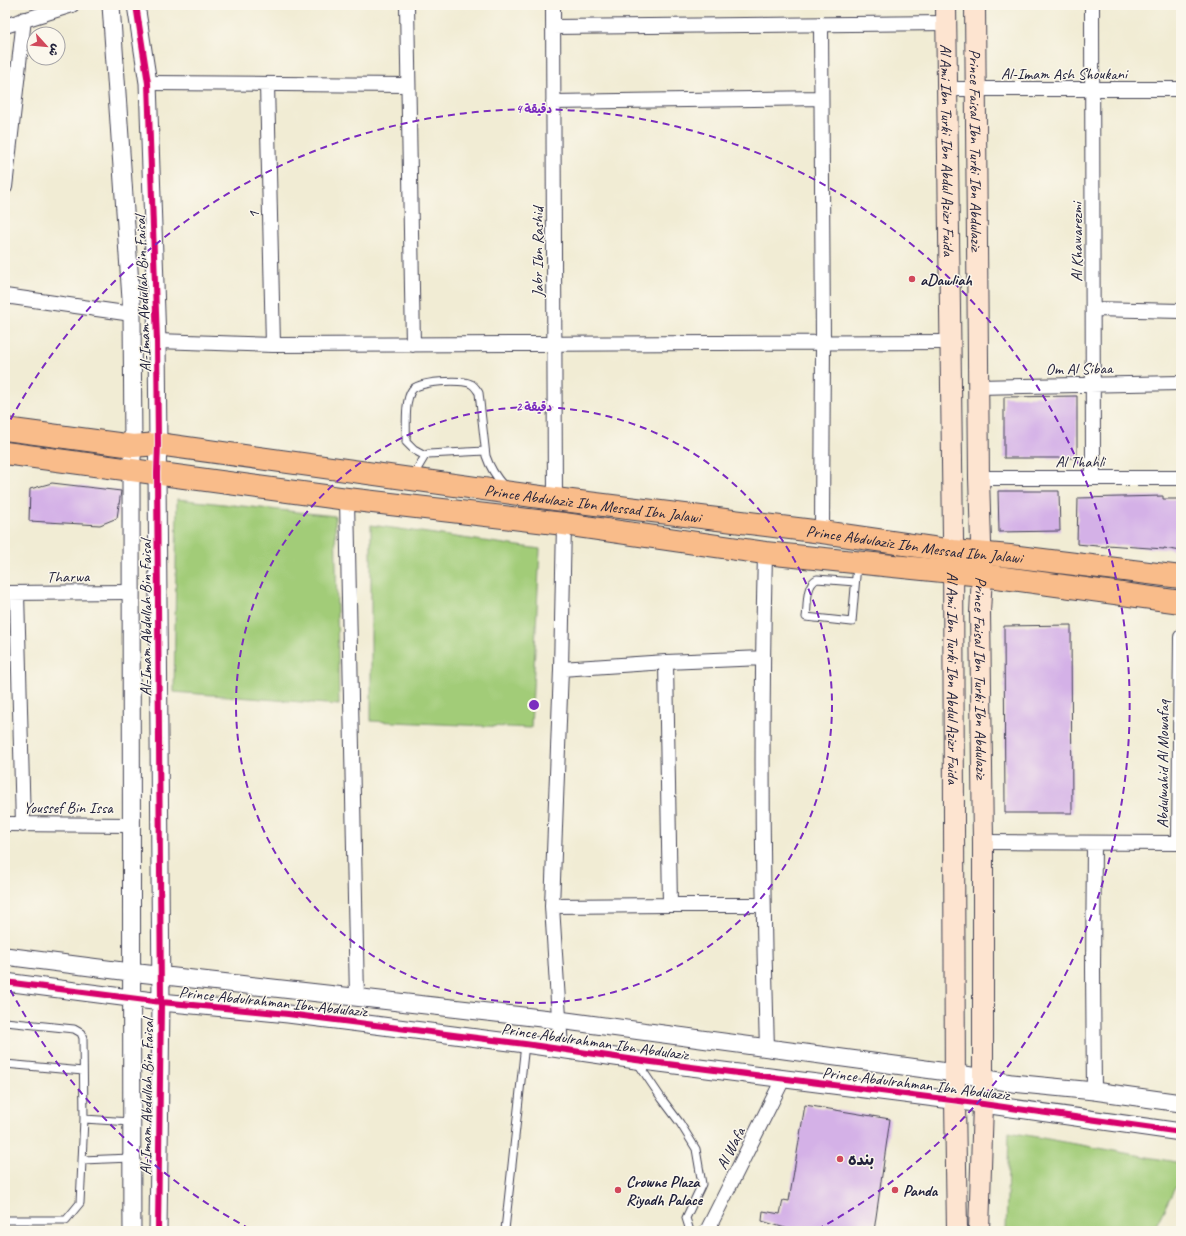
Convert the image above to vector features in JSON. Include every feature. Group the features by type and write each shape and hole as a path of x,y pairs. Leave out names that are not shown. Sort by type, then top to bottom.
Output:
{"main road":[{"name":"Prince Faisal Ibn Turki Ibn Abdulaziz","path":"975,5 979,478 982,575 980,613 983,842 983,1104 980,1231"},
{"name":"Al Ami Ibn Turki Ibn Abdul Azizr Faida","path":"946,14 953,562 955,1101 957,1231"},
{"name":"Prince Abdulaziz Ibn Messad Ibn Jalawi","path":"5,429 133,446 158,444 555,499 822,532 953,562 982,575 1181,602"},
{"name":"Prince Abdulaziz Ibn Messad Ibn Jalawi","path":"5,453 347,499 564,524 765,553 856,572 953,562 981,553 1181,577"}],"street":[{"path":"5,26 72,5"},
{"name":"Al-Imam Abdullah Bin Faisal","path":"111,5 132,314 132,824 130,972 132,1231"},
{"name":"Al-Imam Abdullah Bin Faisal","path":"136,5 148,83 157,341 161,1002 158,1231"},
{"path":"407,5 413,344"},
{"name":"Jabr Ibn Rashid","path":"553,5 555,499"},
{"name":"Al Khawarezmi","path":"1092,5 1093,478"},
{"path":"553,27 821,24 946,14"},
{"path":"5,186 24,19"},
{"path":"821,24 823,342 822,532"},
{"path":"148,83 408,85"},
{"name":"1","path":"267,84 273,345"},
{"name":"Al-Imam Ash Shoukani","path":"947,90 1181,89"},
{"path":"553,102 821,98"},
{"path":"5,296 132,314"},
{"path":"1093,308 1181,311"},
{"path":"157,341 273,345 950,342"},
{"name":"Om Al Sibaa","path":"978,387 1181,383"},
{"name":"Al Thahli","path":"979,478 1181,478"},
{"path":"347,499 357,998"},
{"path":"561,1049 552,906 561,669 564,524"},
{"path":"765,553 763,658 763,905 767,1048"},
{"name":"Tharwa","path":"11,593 131,592"},
{"path":"11,593 23,825"},
{"name":"Abdulwahid Al Mowafaq","path":"1180,843 1181,637"},
{"path":"561,669 666,662 763,658"},
{"path":"666,662 670,905"},
{"path":"132,692 133,697 137,702 145,704 151,703 155,699 159,688"},
{"path":"132,756 135,743 144,738 152,739 156,743 159,753"},
{"name":"Youssef Bin Issa","path":"5,824 132,824"},
{"path":"983,842 1180,843"},
{"path":"1094,843 1094,1091"},
{"path":"552,906 763,905"},
{"name":"Prince Abdulrahman Ibn Abdulaziz","path":"5,956 130,972 558,1020 955,1073 1012,1083 1094,1091 1181,1103"},
{"name":"Prince Abdulrahman Ibn Abdulaziz","path":"5,982 161,1002 288,1014 526,1044 783,1080 983,1104 1181,1132"},
{"name":"Al Wafa","path":"707,1231 783,1080"}],"lane":[{"path":"425,456 414,450 406,442 409,395 417,386 426,384 462,381 471,384 479,393 485,451 489,466 510,493"},
{"path":"411,479 425,456 430,454 485,451"},
{"path":"856,572 852,622 806,617 809,588 812,582 817,579 856,572"},
{"path":"5,1022 74,1029 81,1033 83,1038 84,1071 84,1120 80,1203 66,1220 5,1220"},
{"path":"505,1230 526,1044"},
{"path":"636,1060 662,1100 680,1123 696,1149 702,1184 686,1218 690,1231"},
{"path":"5,1064 84,1071"},
{"path":"84,1120 131,1122"},
{"path":"82,1160 132,1158"}],"green space":[{"path":"177,499 335,516 339,705 174,692"},
{"path":"371,525 540,549 531,728 371,721"},
{"path":"1009,1132 1181,1163 1181,1176 1153,1231 1006,1231"}],"building":[{"path":"1077,396 1077,458 1004,458 1004,397"},
{"path":"52,483 121,491 117,518 100,525 29,521 30,489"},
{"path":"998,491 1059,491 1060,531 999,532"},
{"path":"1163,496 1163,499 1181,499 1181,551 1164,548 1107,545 1107,547 1077,544 1078,498"},
{"path":"1071,625 1072,813 1005,813 1004,626"},
{"name":"بنده","path":"805,1105 890,1119 874,1231 795,1231 762,1221 763,1211 780,1214 783,1200 789,1201"}],"cycle path":[{"path":"136,5 148,83 157,341 161,1002 158,1231"},
{"path":"5,982 161,1002 288,1014 525,1044 636,1060 983,1104 1181,1132"}],"place":[{"name":"aDawliah","path":"912,279"},
{"name":"بنده","path":"840,1159"},
{"name":"Crowne Plaza Riyadh Palace","path":"618,1190"},
{"name":"Panda","path":"895,1190"}]}
